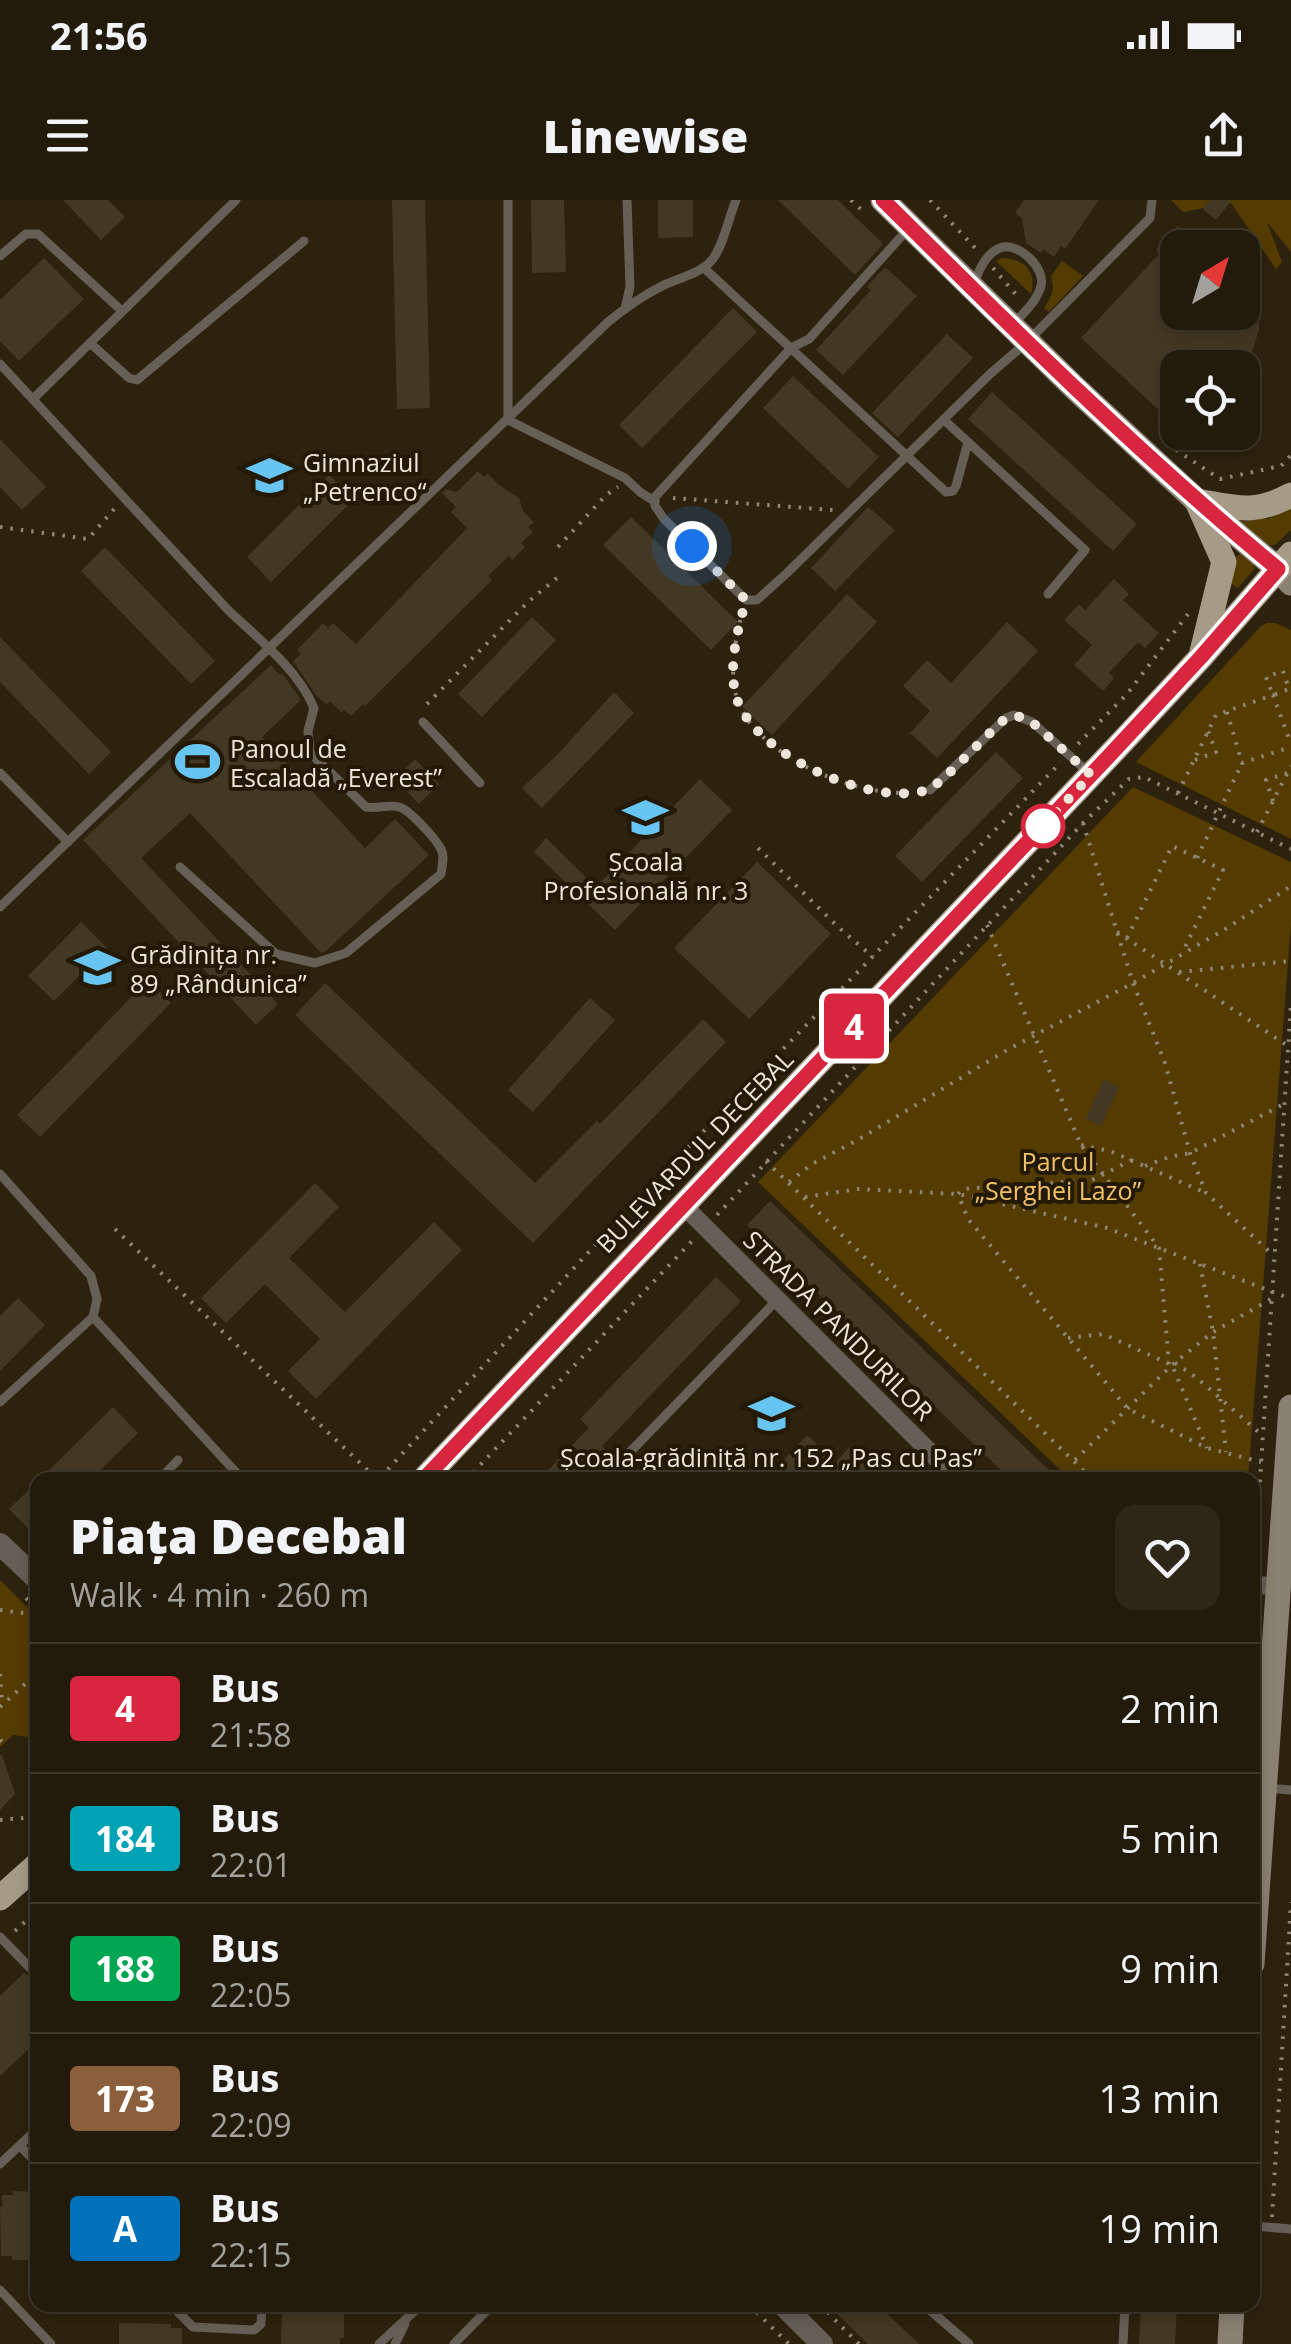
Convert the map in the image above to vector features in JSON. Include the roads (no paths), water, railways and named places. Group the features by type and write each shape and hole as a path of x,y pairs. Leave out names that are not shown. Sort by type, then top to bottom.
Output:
{"main road":[{"path":"883,200 904,235 972,287 1197,501 1287,569"},
{"path":"1197,501 1248,510 1273,505 1291,495"},
{"path":"1197,501 1224,562 1201,657"},
{"name":"BULEVARDUL DECEBAL","path":"430,1472 1287,569"},
{"path":"1260,1847 1271,1596 1291,1407"},
{"path":"0,1898 30,1871"},
{"path":"1230,2344 1232,2312"}],"street":[{"name":"STRADA PANDURILOR","path":"684,1206 950,1472"},
{"path":"0,1544 30,1572"},
{"path":"789,2312 822,2344"}],"lane":[{"path":"34,398 236,200"},
{"path":"508,200 508,420"},
{"path":"624,309 630,286 628,200"},
{"path":"0,907 608,322 664,285 704,268 716,254 736,200"},
{"path":"508,420 625,478 654,501 664,519 746,600 757,600 990,374 1020,334 1150,218 1152,200"},
{"path":"0,256 26,234 38,234 122,312"},
{"path":"654,501 791,348 809,339 904,235"},
{"path":"90,342 136,380 304,241"},
{"path":"972,287 985,259 999,248 1014,248 1038,267 1041,287 1020,334"},
{"path":"704,268 939,487 949,492 956,486 968,442"},
{"path":"0,364 308,693 314,708 308,731 310,754 366,807 395,805 410,812 442,850 443,862 440,874 346,953 315,962 276,954 180,866"},
{"path":"944,420 1085,550 1048,594"},
{"path":"930,790 998,724 1014,715 1032,722 1091,775"},
{"path":"423,722 480,783"},
{"path":"0,772 68,842"},
{"path":"0,1174 91,1276 97,1299 93,1317 0,1402"},
{"path":"612,1471 778,1298"},
{"path":"93,1317 236,1472"},
{"path":"167,1472 178,1460"},
{"path":"1264,1788 1291,1790"},
{"path":"2,1939 30,1968"},
{"path":"0,2164 30,2136"},
{"path":"20,2146 30,2156"},
{"path":"1260,2226 1291,2228"},
{"path":"0,2290 51,2344"},
{"path":"178,2312 193,2327 254,2330 260,2324 261,2312"},
{"path":"379,2344 414,2312"},
{"path":"454,2344 485,2312"},
{"path":"932,2312 969,2344"},
{"path":"1123,2344 1125,2312"},
{"path":"395,2344 410,2316"}],"place":[{"name":"Gimnaziul „Petrenco“","path":"270,476"},
{"name":"Panoul de Escaladă „Everest”","path":"197,762"},
{"name":"Școala Profesională nr. 3","path":"646,817"},
{"name":"Grădinița nr. 89 „Rândunica”","path":"97,968"},
{"name":"Școala-grădiniță nr. 152 „Pas cu Pas”","path":"771,1413"}],"park label":[{"name":"Parcul „Serghei Lazo”","path":"1058,1176"}]}
